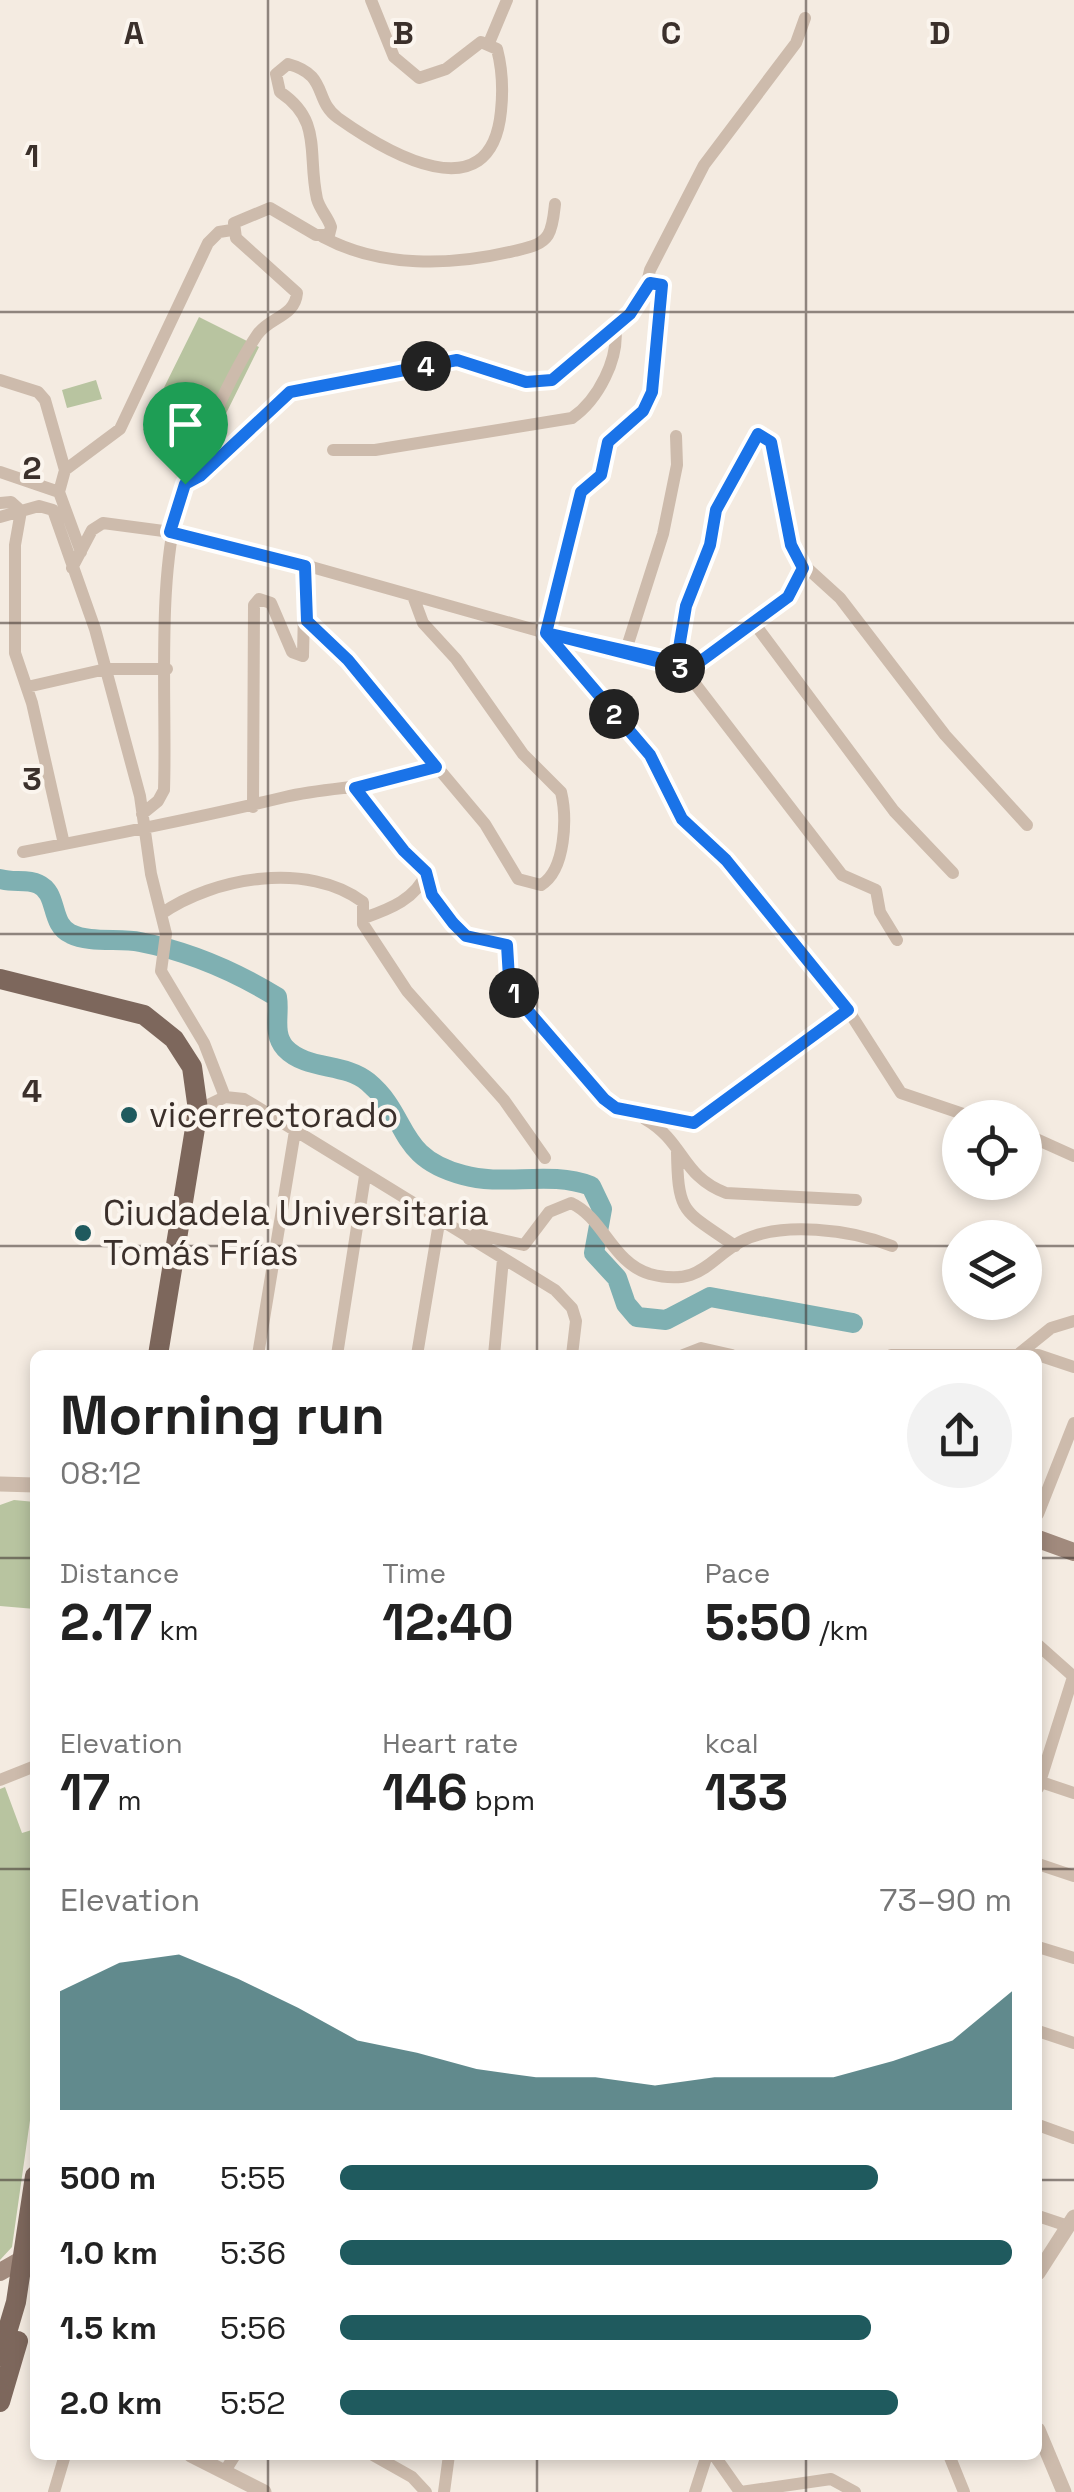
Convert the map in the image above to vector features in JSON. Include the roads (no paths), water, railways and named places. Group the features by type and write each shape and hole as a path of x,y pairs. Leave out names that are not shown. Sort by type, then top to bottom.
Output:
{"main road":[{"path":"0,979 122,1006 160,1024 192,1067 198,1110 159,1350"},
{"path":"171,1350 189,1216 186,1185"},
{"path":"1042,1540 1074,1552"},
{"path":"0,2272 30,2258"},
{"path":"0,2356 30,2261"},
{"path":"0,2402 28,2310 30,2275"}],"street":[{"path":"323,238 328,235 330,221 317,196 308,121 300,105 275,83 280,67 288,64 308,71 321,86 335,116 400,157 460,170 479,161 501,114 497,49 489,43 473,46 446,69 418,78 394,57 371,0"},
{"path":"489,43 507,0"},
{"path":"185,484 200,476 290,392 457,360 526,382 545,382 630,314 704,166 734,120 796,43 805,18"},
{"path":"65,470 120,429 208,243 220,232 232,230 240,217 270,208 342,248 416,261 465,260 534,246 550,232 555,204"},
{"path":"142,814 158,801 164,790 170,532 185,484 258,333 294,307 297,300 297,293 246,248 232,230"},
{"path":"546,633 581,492 601,475 608,442 643,411 652,392 660,329 657,314 664,293 662,285 655,281 646,287"},
{"path":"332,450 375,450 572,418 607,375 617,338 615,326"},
{"path":"0,380 38,392 45,400 65,470 59,492 81,552"},
{"path":"681,669 686,606 710,545 716,510 758,434 771,442 791,545 803,568 840,598 945,735 1027,826"},
{"path":"626,650 663,534 677,465 676,436"},
{"path":"0,472 59,492"},
{"path":"0,502 12,502 21,511"},
{"path":"0,518 46,506 54,510 106,669 142,814 166,941 160,960 168,986 204,1043 225,1097"},
{"path":"21,511 15,545 13,627 64,844"},
{"path":"72,568 92,530 104,522 170,532 546,633 626,650 681,669 842,875 876,890 880,912 897,940"},
{"path":"252,807 254,605 260,599 271,604 297,657 303,656 307,621 305,566"},
{"path":"681,669 788,597 803,568"},
{"path":"307,621 348,660 492,833 518,879 531,884 549,880 560,849 561,792 522,754 456,659 423,623 413,596"},
{"path":"754,623 873,784 952,872"},
{"path":"546,633 650,755 682,819 726,860 848,1010 902,1093 942,1107"},
{"path":"27,686 106,669 167,669"},
{"path":"22,852 252,807 288,796 355,788 436,767"},
{"path":"355,788 404,851 426,872 432,895 466,936 507,945 509,978 516,997 580,1075 616,1108 694,1123 848,1010"},
{"path":"364,918 419,890 426,872"},
{"path":"161,914 178,902 258,878 292,875 351,892 363,902 364,924 407,990 504,1100 545,1158"},
{"path":"198,1110 225,1097 244,1099 439,1223 555,1290 572,1308 576,1321 573,1350"},
{"path":"635,1112 667,1132 693,1176 726,1193 856,1200"},
{"path":"259,1350 294,1131"},
{"path":"1042,1141 1074,1156"},
{"path":"677,1144 678,1199 685,1210 735,1246"},
{"path":"338,1350 365,1176"},
{"path":"469,1240 476,1234 524,1246 549,1212 570,1202 588,1214 626,1260 652,1274 704,1272 749,1238 800,1230 850,1231 892,1246"},
{"path":"418,1350 439,1223"},
{"path":"494,1350 503,1259"},
{"path":"1025,1350 1051,1328 1074,1321"},
{"path":"1042,1357 1074,1367"},
{"path":"1042,1504 1074,1423"},
{"path":"0,1484 30,1485"},
{"path":"1042,1648 1074,1677 1042,1772"},
{"path":"0,1780 30,1768"},
{"path":"1042,1785 1074,1794"},
{"path":"1042,1865 1074,1876"},
{"path":"1042,1948 1074,1958"},
{"path":"1042,2033 1074,2043"},
{"path":"1042,2126 1074,2138"},
{"path":"1042,2217 1071,2222 1042,2268"},
{"path":"1042,2440 1064,2492 1074,2489"},
{"path":"54,2492 64,2460"},
{"path":"201,2460 264,2492"},
{"path":"225,2472 232,2460"},
{"path":"382,2460 412,2477 426,2492"},
{"path":"444,2492 448,2460"},
{"path":"695,2492 709,2460"},
{"path":"715,2460 741,2492 831,2478 855,2492"},
{"path":"951,2460 964,2492"}],"waterway":[{"path":"0,879 45,888 60,923 71,934 140,942 175,951 228,971 277,997 278,1030 285,1048 304,1060 348,1071 368,1082 391,1109 414,1147 441,1167 479,1178 559,1179 591,1186 602,1209 594,1253 617,1278 626,1304 637,1317 666,1320 710,1297 853,1323"}],"place":[{"name":"vicerrectorado","path":"129,1115"},
{"name":"Ciudadela Universitaria Tomás Frías","path":"83,1233"}]}
